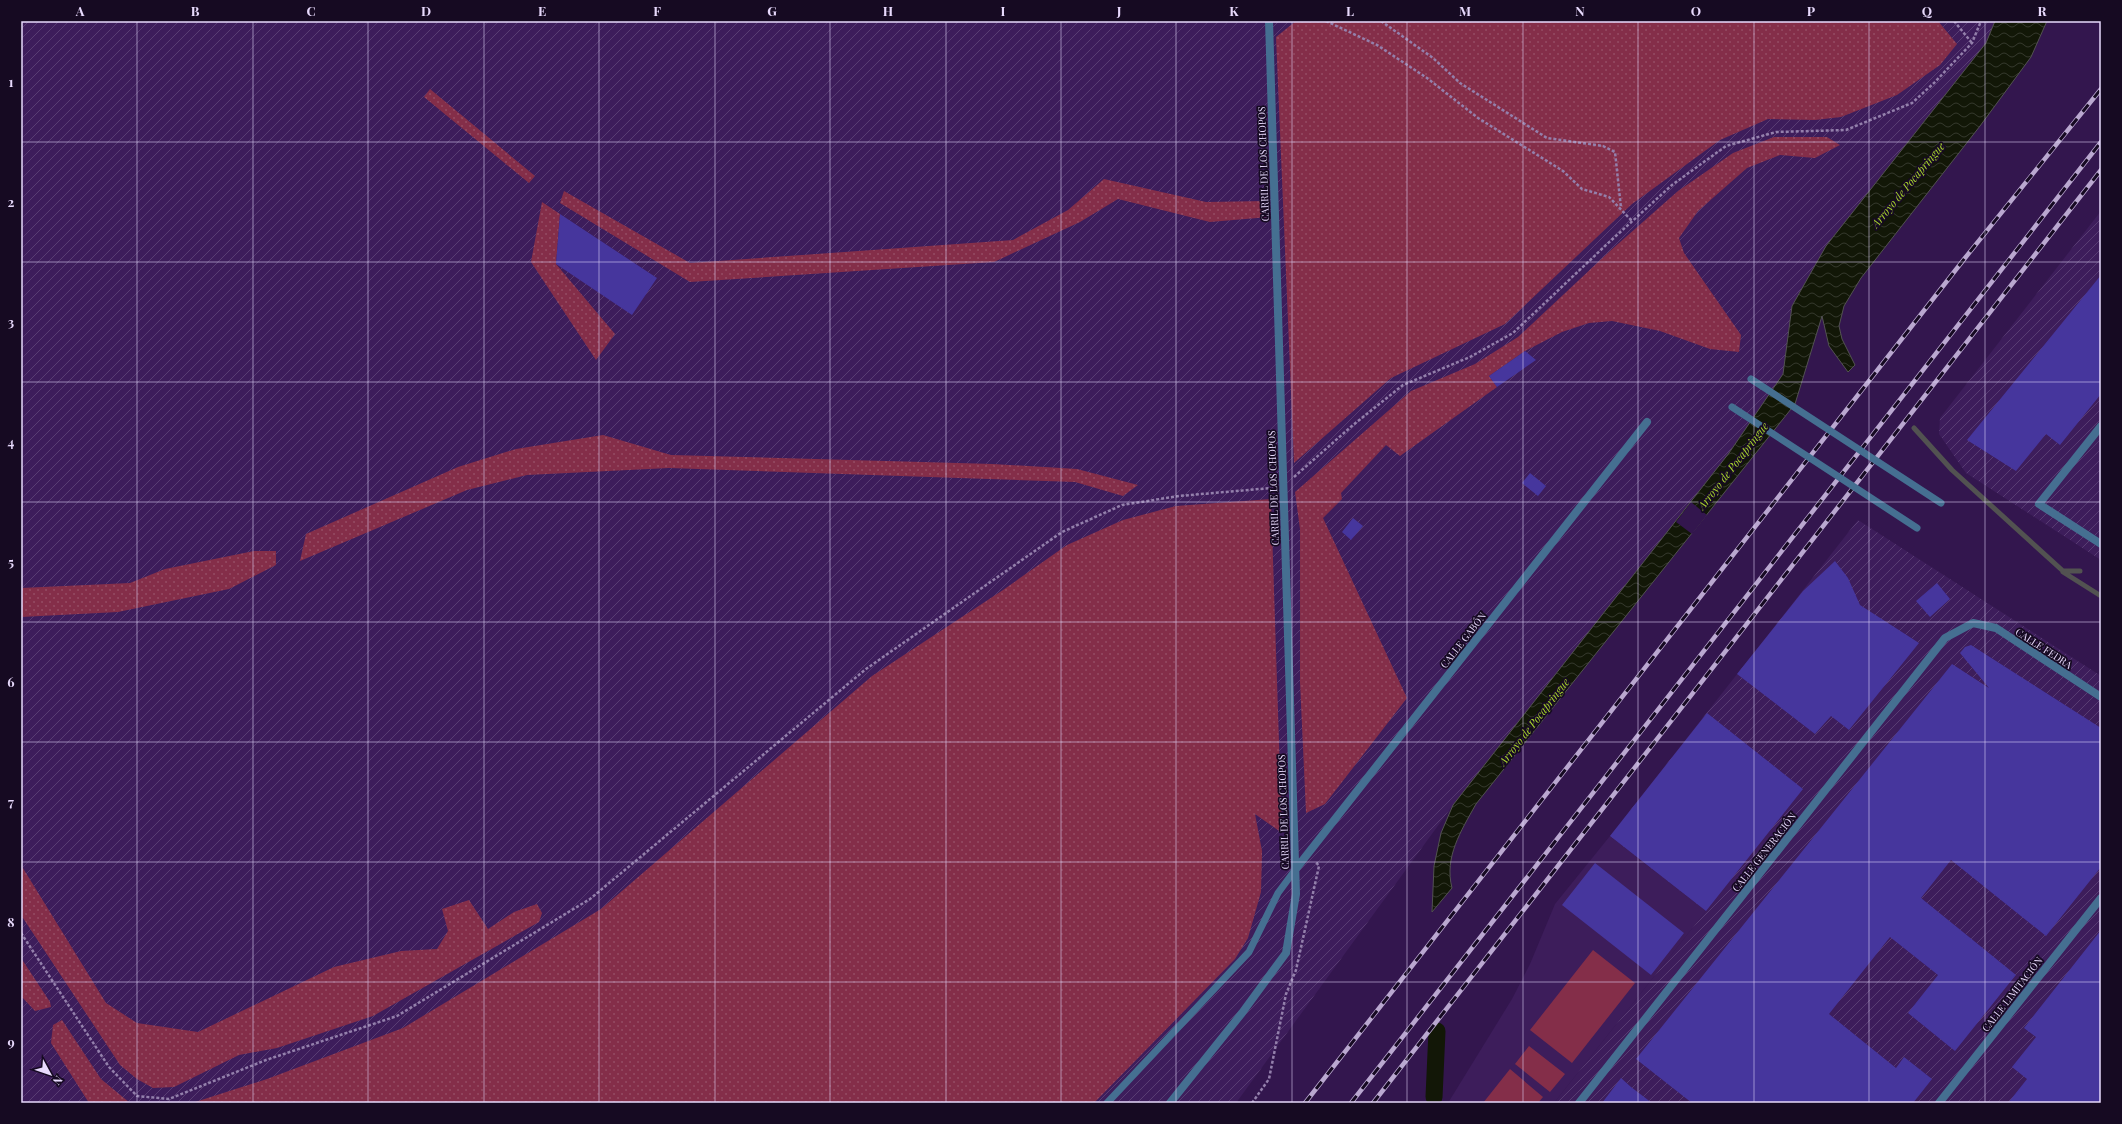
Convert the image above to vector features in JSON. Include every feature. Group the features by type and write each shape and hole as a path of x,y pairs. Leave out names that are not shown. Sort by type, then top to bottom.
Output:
{"street":[{"name":"CARRIL DE LOS CHOPOS","path":"1170,1103 1242,1013 1286,953 1296,894 1269,21"},
{"name":"CALLE GABÓN","path":"1295,870 1647,422"},
{"path":"2101,426 2039,504 2101,544"},
{"name":"CALLE FEDRA","path":"1974,623 1996,628 2101,696"},
{"name":"CALLE GENERACIÓN","path":"1579,1103 1945,638 1974,623"},
{"name":"CALLE LIMITACIÓN","path":"1939,1103 2101,898"}],"lane":[{"path":"1751,379 1941,502"},
{"path":"1732,407 1917,528"},
{"path":"1108,1103 1249,952 1278,892 1295,870"}],"path":[{"path":"1326,21 1377,45 1427,78 1478,118 1563,171 1582,189 1608,197 1621,208 1632,222"},
{"path":"1381,21 1433,58 1460,83 1547,138 1603,146 1615,152 1621,208"},
{"path":"1954,21 1972,43"},
{"path":"21,933 109,1067 138,1096 169,1099 266,1060 397,1016 590,899 866,669 1062,532 1122,505 1179,496 1284,486 1353,425 1403,385 1470,357 1513,333 1672,185 1726,146 1776,132 1846,130 1912,103 1934,83 1972,43 1981,21"},
{"path":"1252,1103 1269,1079 1286,994 1296,970 1310,911 1319,866 1309,852"}],"shaded area":[{"path":"21,21 1995,21 1986,43 1826,246 1792,306 1783,374 1729,453 1453,805 1236,1103 21,1103"},
{"path":"1296,21 1938,21 1957,44 1940,65 1897,95 1841,117 1815,120 1768,119 1720,140 1632,204 1505,324 1391,378 1294,463 1276,37"},
{"path":"430,89 535,176 529,183 424,97"},
{"path":"1774,137 1827,137 1840,145 1815,158 1780,155 1747,168 1698,211 1679,238 1684,253 1741,335 1739,352 1710,349 1660,331 1612,321 1589,323 1562,332 1525,351 1489,376 1497,387 1400,456 1386,445 1341,493 1342,499 1323,518 1407,698 1325,804 1306,813 1300,682 1300,529 1295,492 1411,391 1475,364 1518,337 1610,251 1678,191 1733,153"},
{"path":"1104,179 1206,202 1267,201 1269,217 1210,222 1118,199 1080,222 994,262 690,282 560,203 564,191 690,263 1013,240 1068,210"},
{"path":"542,202 560,214 556,264 615,334 596,360 531,262"},
{"path":"2101,211 2101,560 1966,473 1939,434 1940,418"},
{"path":"603,435 671,455 993,464 1077,469 1138,485 1123,496 1075,482 669,468 527,475 467,490 300,561 306,534 458,467 516,449"},
{"path":"1271,499 1282,833 1255,814 1262,851 1261,892 1248,938 1235,959 1094,1103 192,1103 267,1079 403,1028 601,909 872,676 1003,590 1067,545 1123,520 1176,506"},
{"path":"1858,520 2101,676 2101,1103 1554,1103 1706,911 1610,836"},
{"path":"254,551 276,551 276,565 229,589 118,612 21,617 21,588 130,583 165,569"},
{"path":"1610,836 1706,911 1554,1103 1448,1103 1512,999 1530,964 1555,904"},
{"path":"21,865 106,1003 137,1023 198,1032 334,967 401,951 437,949 448,931 442,909 469,900 488,929 514,912 537,904 542,913 539,922 373,1016 277,1048 239,1055 174,1087 153,1088 137,1079 120,1065 21,915"},
{"path":"1593,950 1635,983 1572,1063 1530,1030"},
{"path":"21,958 50,1002 51,1007 35,1011 21,996"},
{"path":"62,1020 101,1079 130,1103 89,1103 51,1043 53,1025"},
{"path":"1529,1046 1565,1074 1550,1092 1515,1064"},
{"path":"1510,1069 1543,1097 1538,1103 1483,1103"}],"water":[{"path":"1995,21 2047,21 2031,57 1980,126 1861,278 1844,306 1839,326 1842,339 1855,365 1848,372 1829,346 1822,316 1795,404 1476,804 1455,844 1450,866 1452,888 1432,912 1434,866 1441,833 1453,805 1729,453 1783,374 1792,306 1826,246 1986,43"}],"pier":[{"path":"1691,502 1707,515 1692,534 1676,522"}],"building":[{"path":"560,214 657,278 632,315 556,264"},
{"path":"2101,275 2101,394 2060,445 2046,434 2016,471 1967,440"},
{"path":"1525,351 1536,360 1497,387 1489,376"},
{"path":"1530,473 1546,486 1538,496 1522,483"},
{"path":"1353,518 1363,526 1351,540 1342,532"},
{"path":"1835,561 1848,578 1860,605 1919,643 1849,730 1831,716 1815,734 1737,674 1803,591"},
{"path":"1937,583 1950,599 1930,617 1916,601"},
{"path":"1971,645 2101,728 2101,867 2046,936 1951,860 1921,898 2016,975 1955,1051 1908,1013 1938,975 1890,937 1829,1014 1896,1068 1904,1057 1932,1079 1913,1103 1692,1103 1636,1059 1952,664 1989,688 1960,653 1965,647"},
{"path":"1707,713 1803,789 1706,911 1610,836"},
{"path":"1595,863 1684,933 1651,975 1562,905"},
{"path":"2101,930 2101,1103 2008,1103 2027,1079 2012,1067 2036,1037 2024,1028"},
{"path":"1621,1078 1631,1087 1652,1103 1602,1103"}],"waterway":[{"path":"1914,428 1952,470 2063,571 2080,571"},
{"path":"2063,572 2101,596"},
{"name":"Arroyo de Pocapringue","path":"1434,1097 1437,1031"},
{"name":"Arroyo de Pocapringue","path":"1431,1103 1434,1097"}],"railway":[{"path":"1305,1103 1965,258 2101,89"},
{"path":"1351,1103 2101,142"},
{"path":"1373,1103 2101,170"}]}
